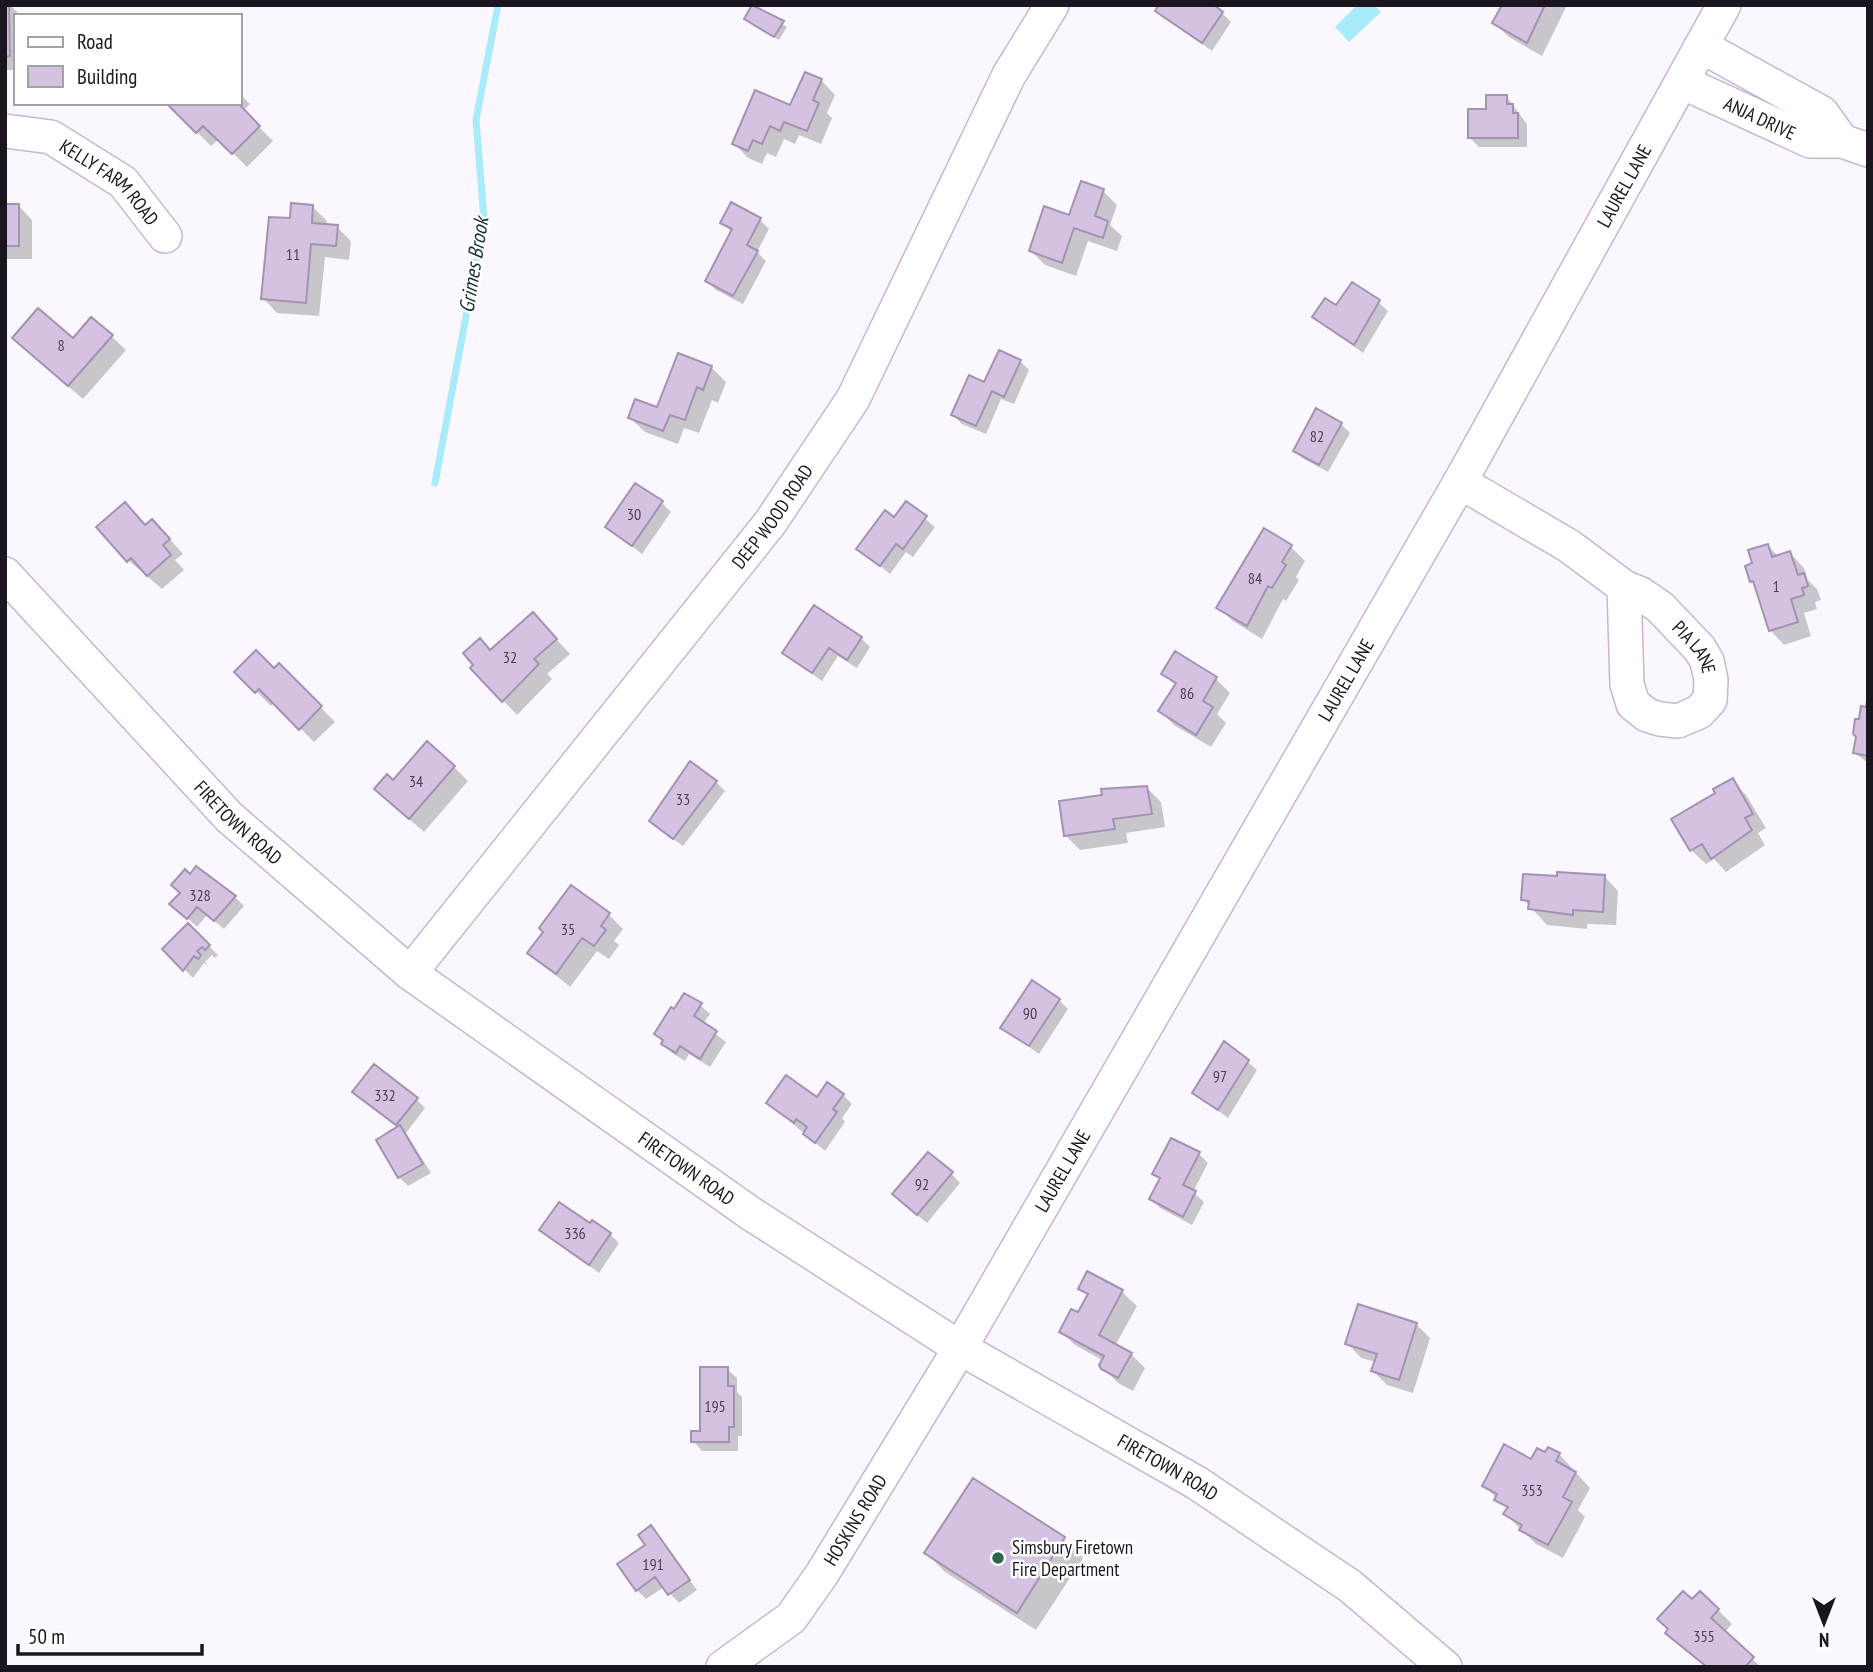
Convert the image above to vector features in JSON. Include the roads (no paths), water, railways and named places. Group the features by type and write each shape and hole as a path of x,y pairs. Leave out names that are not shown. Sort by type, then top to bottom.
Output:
{"street":[{"name":"DEEP WOOD ROAD","path":"410,973 771,523 853,399 1009,75 1052,5"},
{"name":"LAUREL LANE","path":"960,1348 1460,482 1724,5"},
{"name":"ANJA DRIVE","path":"1701,46 1822,113 1855,145"},
{"name":"ANJA DRIVE","path":"1682,82 1810,141 1855,145"},
{"name":"KELLY FARM ROAD","path":"5,131 51,137 123,182 165,236"},
{"path":"1460,482 1569,546 1624,587"},
{"name":"FIRETOWN ROAD","path":"5,574 229,817 410,973 750,1213 960,1348 1197,1483 1350,1586 1445,1667"},
{"name":"HOSKINS ROAD","path":"723,1667 791,1618 822,1574 960,1348"}],"water":[{"path":"1357,5 1374,5 1381,12 1349,42 1335,27"}],"waterway":[{"name":"Grimes Brook","path":"435,483 484,219 476,120 498,5"}],"place":[{"name":"Simsbury Firetown Fire Department","path":"998,1558"}]}
